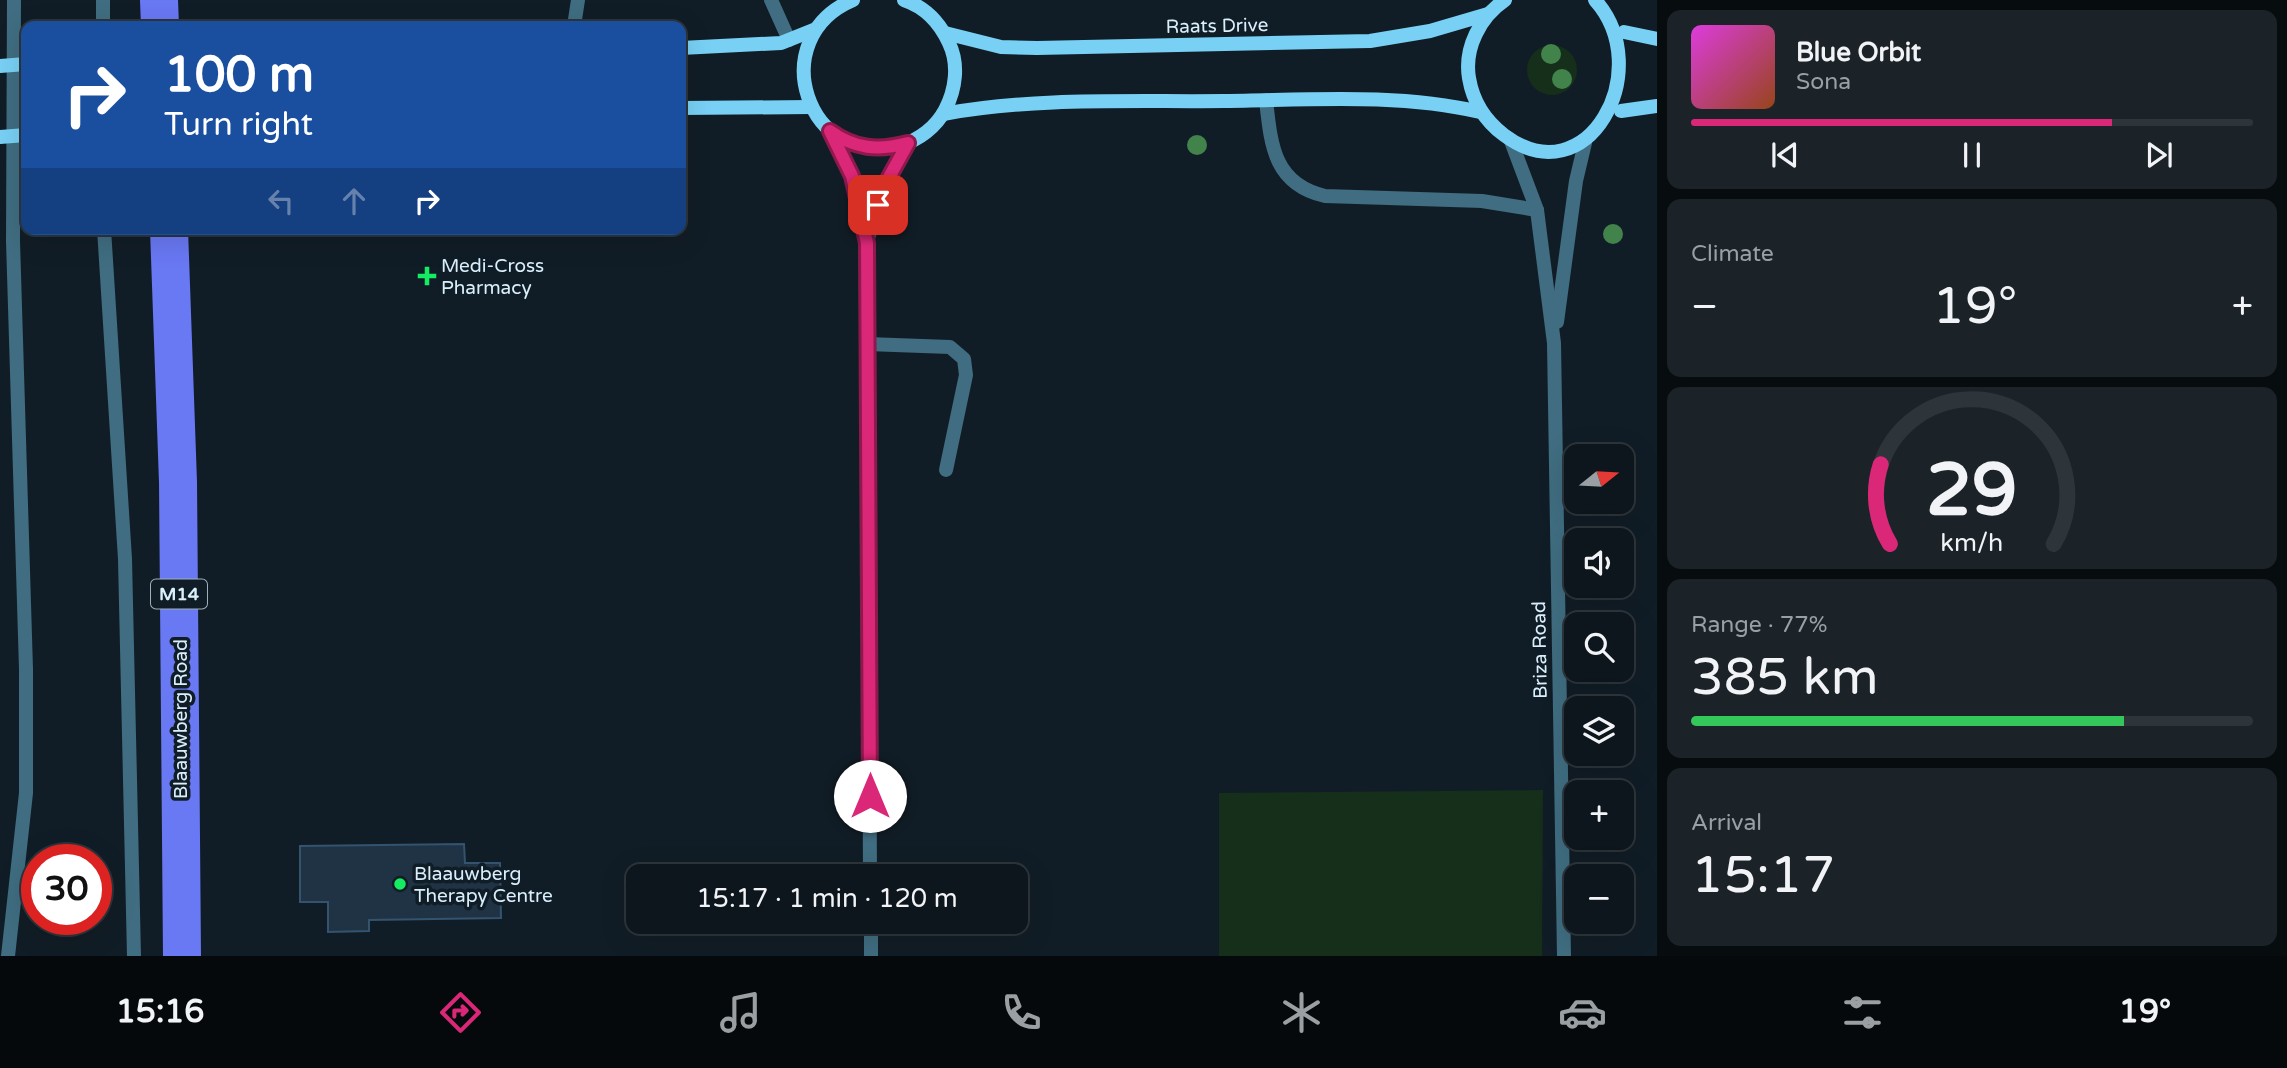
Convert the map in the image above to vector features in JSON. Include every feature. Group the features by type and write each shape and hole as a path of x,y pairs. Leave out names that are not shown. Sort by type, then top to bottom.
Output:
{"main road":[{"path":"159,0 160,21"},
{"name":"Blaauwberg Road","path":"169,235 178,482 182,956"}],"street":[{"path":"8,956 26,766 13,136 14,0"},
{"path":"103,0 103,21"},
{"path":"575,21 578,0"},
{"path":"771,0 789,40"},
{"path":"1505,0 1488,15 1476,32 1470,51 1470,83 1480,112 1511,141 1548,151 1585,143 1611,124 1620,111 1632,79 1630,47 1624,32 1610,11 1595,0"},
{"path":"867,243 887,181 908,143 933,126 943,114 955,82 952,48 945,33 924,10 908,1"},
{"path":"846,2 830,12 816,29 804,60 805,92 811,107 830,131 852,176 867,243 870,864"},
{"name":"Raats Drive","path":"945,33 1001,47 1037,48 1370,41 1430,31 1488,15"},
{"path":"686,48 747,47 789,40 816,29"},
{"path":"1624,32 1657,39"},
{"path":"943,114 1007,103 1266,100 1437,102 1480,112"},
{"path":"1266,100 1276,157 1285,174 1298,187 1310,193 1325,196 1482,201 1537,210"},
{"path":"1620,111 1657,106"},
{"path":"686,108 811,107"},
{"path":"830,131 854,145 867,148 908,143"},
{"name":"Briza Road","path":"1511,141 1537,210 1554,343 1564,956"},
{"name":"Briza Road","path":"1554,343 1576,181 1585,143"},
{"path":"104,235 125,559 134,956"},
{"path":"867,344 950,347 964,359 966,375 946,470"},
{"path":"870,934 871,956"}],"green space":[{"path":"1552,45 1570,52 1577,70 1570,88 1552,95 1534,88 1527,70 1534,52"},
{"path":"1543,790 1542,956 1219,956 1219,793"}],"building":[{"name":"Blaauwberg Therapy Centre","path":"464,844 465,863 500,863 501,918 369,920 369,931 328,932 328,902 300,902 300,846"}],"place":[{"name":"Medi-Cross Pharmacy","path":"427,276"},
{"name":"Blaauwberg Therapy Centre","path":"400,884"}],"route":[{"path":"870,796 867,243 852,176 830,131 854,145 867,148 881,149 908,143 887,181 878,205"}]}
